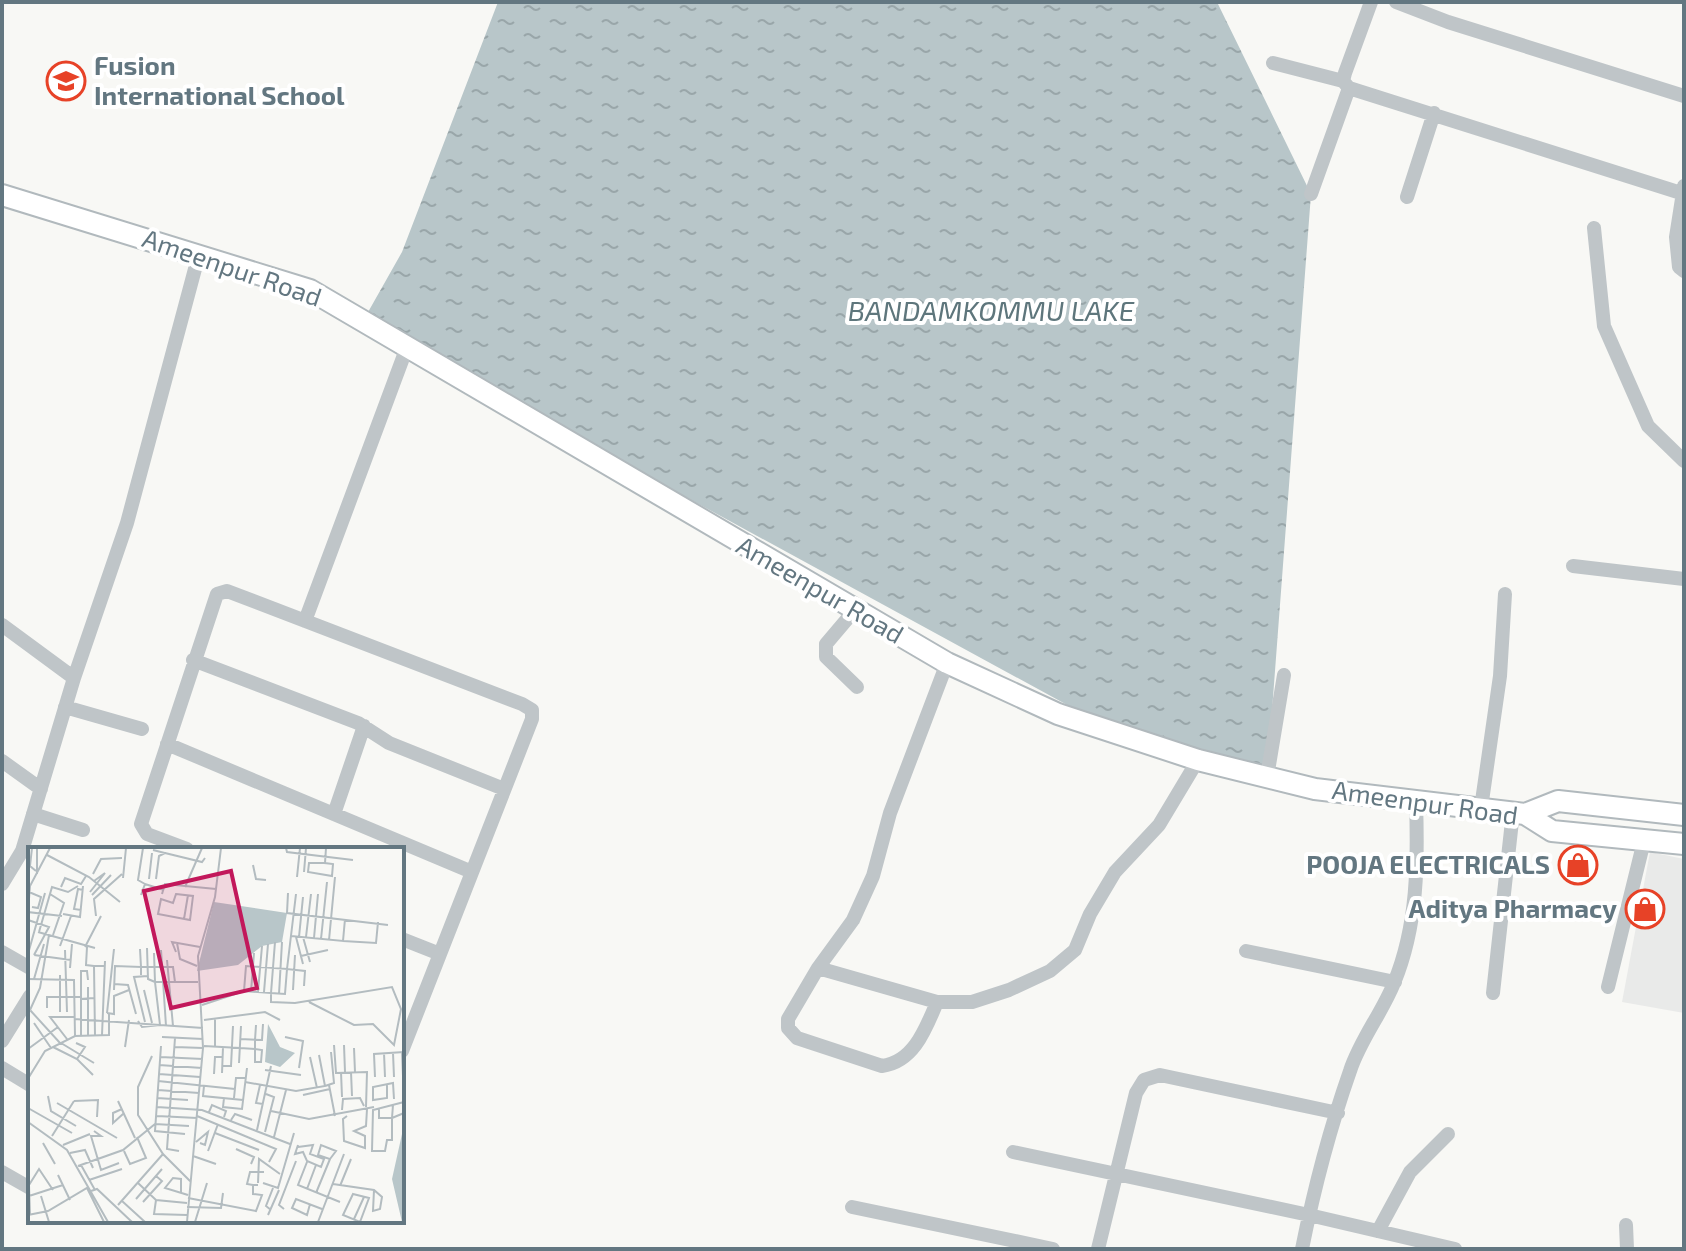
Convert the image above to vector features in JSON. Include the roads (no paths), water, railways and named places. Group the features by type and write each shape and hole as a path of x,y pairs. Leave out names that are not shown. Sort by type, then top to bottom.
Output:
{"street":[{"path":"1311,194 1371,2"},
{"path":"1396,2 1448,22 1684,96"},
{"path":"1273,63 1682,190 1676,237 1679,267 1684,271"},
{"path":"1407,197 1434,113"},
{"name":"Ameenpur Road","path":"2,195 310,290 854,611 947,663 1058,714 1198,760 1315,789 1519,813 1552,831 1684,844"},
{"path":"1594,228 1604,326 1648,426 1684,461"},
{"path":"2,884 26,854 33,814 65,707 127,523 199,254"},
{"path":"305,621 407,347"},
{"path":"1573,566 1684,579"},
{"path":"182,847 147,834 141,824 217,594 227,591 532,710 532,719 404,1046"},
{"path":"1481,808 1500,676 1505,594"},
{"path":"854,611 826,644 826,657 857,687"},
{"path":"2,625 74,678"},
{"path":"193,660 364,726 389,743 504,789"},
{"path":"937,1002 922,1037 909,1052 890,1065 882,1066 797,1038 788,1028 788,1019 818,968 853,920 873,876 890,813 947,663"},
{"path":"1267,777 1284,675"},
{"path":"65,707 142,729"},
{"path":"334,814 364,726"},
{"path":"167,744 472,872"},
{"path":"818,968 937,1002 972,1002 1009,990 1050,971 1075,950 1090,914 1115,872 1159,825 1198,760"},
{"path":"2,761 41,789"},
{"path":"1302,1249 1350,1068 1395,982 1409,931 1418,866 1416,801"},
{"path":"1493,993 1519,813 1558,801 1674,814"},
{"path":"33,814 83,830"},
{"path":"1608,987 1652,842 1674,814"},
{"path":"404,940 440,954"},
{"path":"1246,951 1395,982"},
{"path":"2,952 28,967"},
{"path":"2,1041 28,999"},
{"path":"2,1068 28,1084"},
{"path":"1098,1249 1136,1093 1144,1080 1160,1075 1338,1113"},
{"path":"1378,1231 1410,1172 1448,1134"},
{"path":"1013,1152 1455,1249"},
{"path":"2,1172 28,1187"},
{"path":"852,1207 1053,1249"},
{"path":"1626,1225 1627,1249"}],"water":[{"name":"BANDAMKOMMU LAKE","path":"498,2 1217,2 1311,194 1267,777 1124,736 363,321 402,252"}],"place":[{"name":"Fusion International School","path":"66,81"},
{"name":"POOJA ELECTRICALS","path":"1578,865"},
{"name":"Aditya Pharmacy","path":"1645,909"}]}
